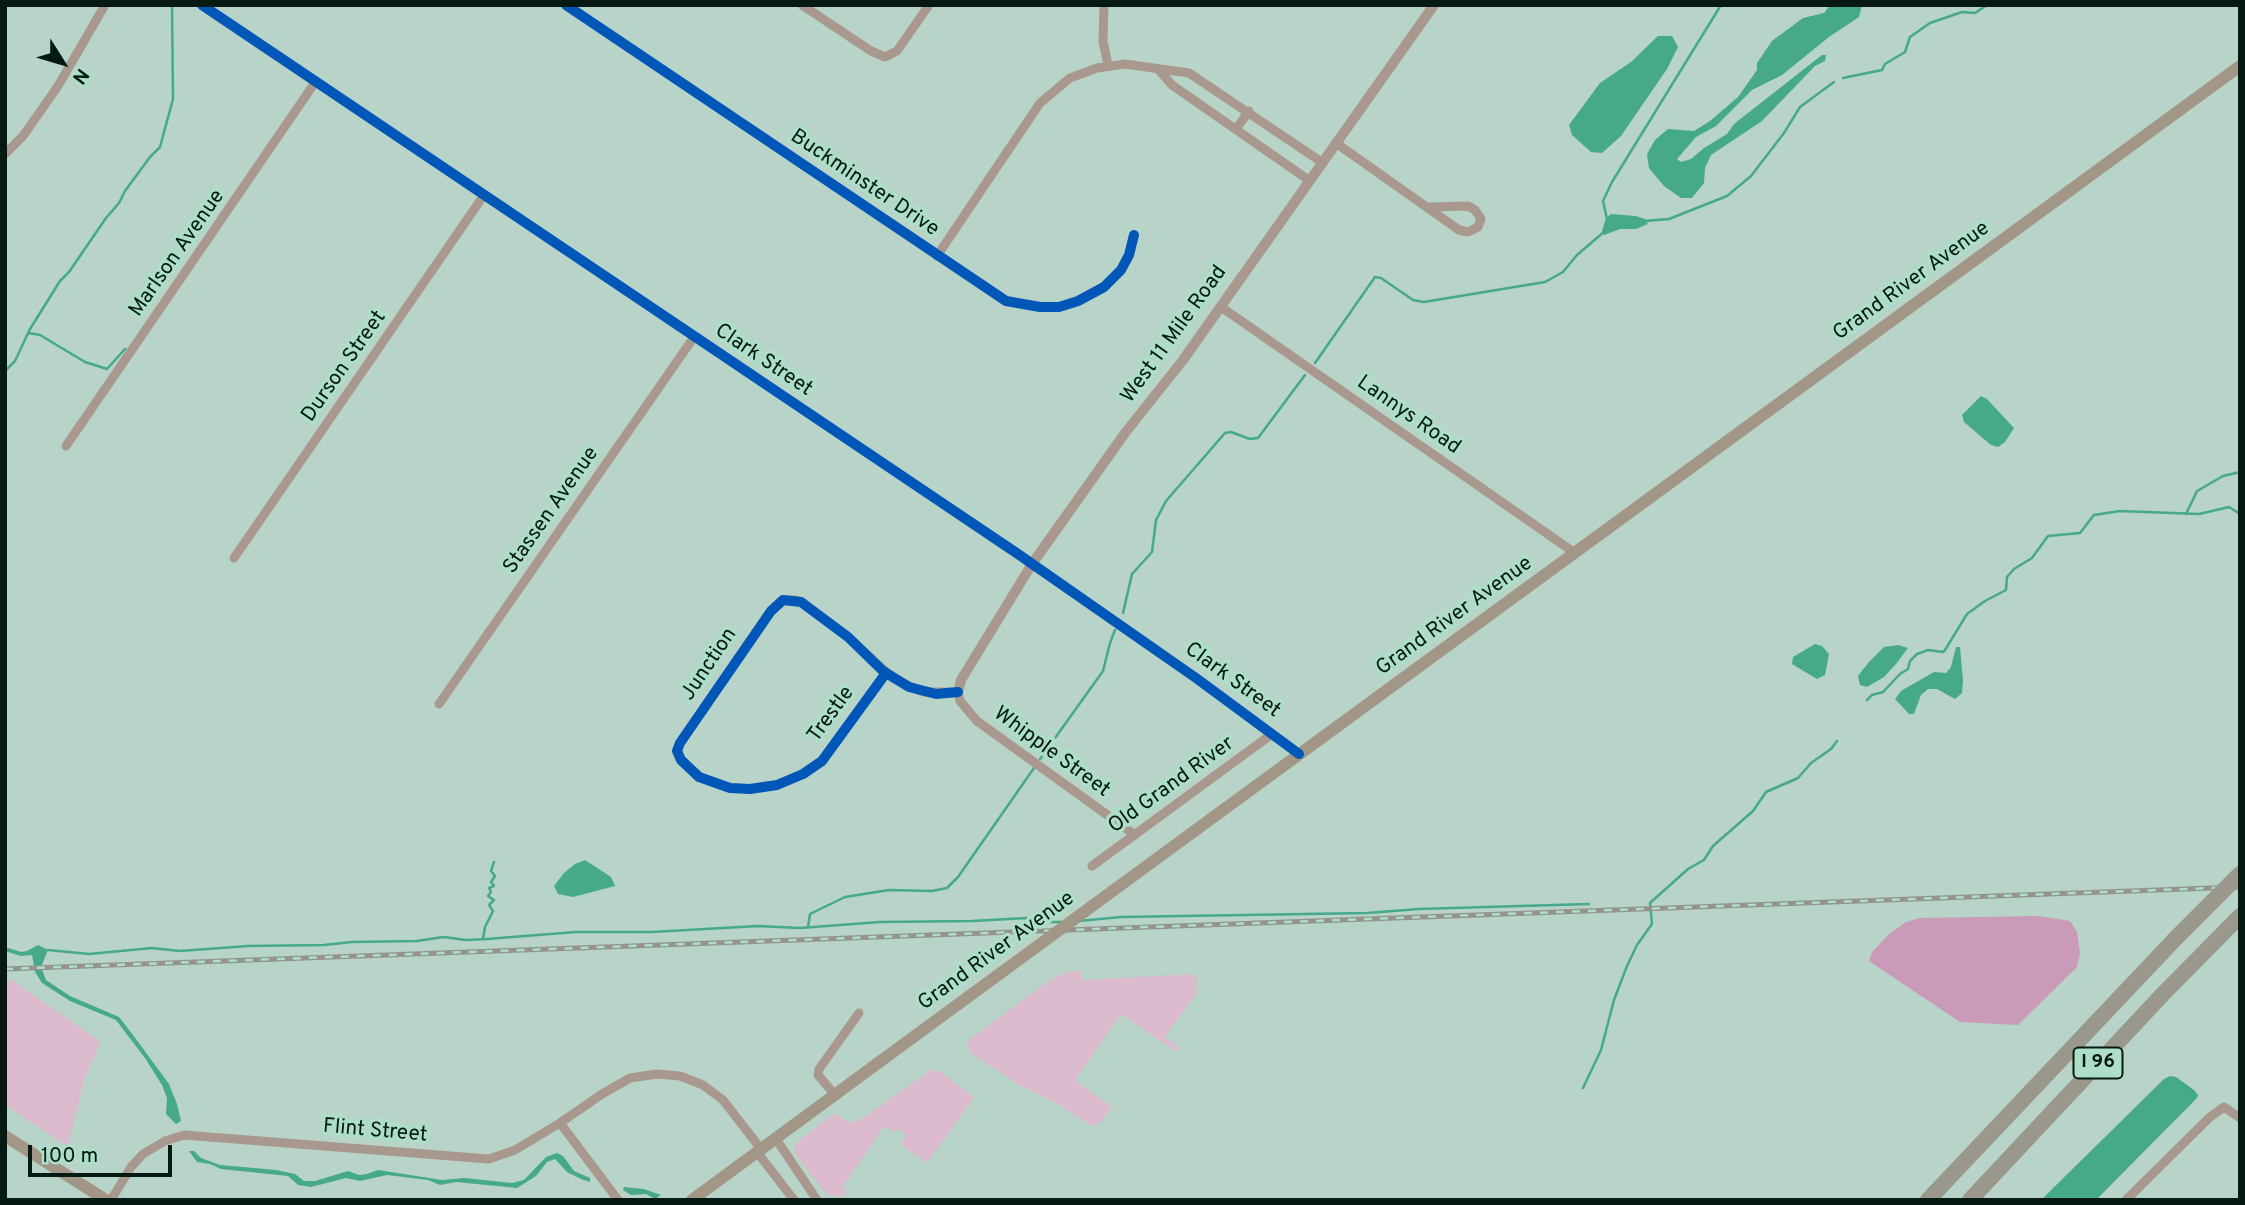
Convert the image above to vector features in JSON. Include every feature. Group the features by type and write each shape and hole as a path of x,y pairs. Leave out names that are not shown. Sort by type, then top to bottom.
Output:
{"highway":[{"name":"I 96","path":"1928,1200 2240,874"},
{"name":"I 96","path":"1970,1200 2240,916"}],"main road":[{"name":"Grand River Avenue","path":"692,1200 2240,66"},
{"path":"5,1136 109,1200"}],"street":[{"path":"5,154 23,136 58,86 105,5"},
{"name":"Clark Street","path":"202,5 1032,564 1196,678 1299,754"},
{"path":"802,5 880,56 889,56 897,51 929,5"},
{"path":"1104,5 1103,41 1108,65"},
{"name":"West 11 Mile Road","path":"958,692 961,680 1032,564 1117,444 1183,360 1434,5"},
{"name":"Buckminster Drive","path":"569,6 1006,301 1040,307 1059,307 1078,301 1104,287 1121,270 1129,255 1134,235"},
{"path":"937,256 1040,103 1070,78 1108,65 1125,64 1189,73 1323,163"},
{"path":"1158,69 1172,85 1310,181"},
{"name":"Marlson Avenue","path":"66,446 316,81"},
{"path":"1236,129 1249,111"},
{"path":"1336,143 1459,230 1468,232 1478,227 1481,219 1475,210 1468,206 1428,207"},
{"name":"Durson Street","path":"234,558 484,195"},
{"name":"Lannys Road","path":"1221,307 1576,553"},
{"name":"Stassen Avenue","path":"439,704 694,337"},
{"name":"Junction","path":"686,766 677,751 680,743 771,611 783,600 801,602 848,637 886,673"},
{"path":"886,673 923,692 958,692"},
{"name":"Trestle","path":"686,766 699,777 730,788 750,789 777,785 803,775 822,761 886,673"},
{"name":"Whipple Street","path":"958,692 960,701 977,721 1135,835"},
{"name":"Old Grand River","path":"1092,866 1272,734"},
{"path":"835,1095 818,1074 819,1069 859,1013"},
{"name":"Flint Street","path":"109,1200 143,1154 165,1141 184,1135 489,1159 515,1150 630,1078 657,1074 680,1076 703,1085 723,1100 794,1200"},
{"path":"2126,1200 2210,1117 2224,1107 2240,1118"},
{"path":"560,1123 618,1200"},
{"path":"775,1139 817,1200"}],"shaded area":[{"path":"1830,5 1862,5 1859,17 1782,75 1752,90 1716,126 1696,137 1677,159 1681,162 1691,159 1727,134 1734,124 1822,55 1826,55 1825,61 1815,66 1762,121 1711,155 1705,168 1704,183 1692,198 1681,198 1664,186 1649,168 1647,154 1655,140 1668,129 1694,131 1710,121 1738,97 1757,70 1757,63 1772,41 1803,18 1824,13"},
{"path":"1658,36 1672,36 1678,47 1667,69 1621,136 1602,153 1591,152 1572,135 1569,125 1600,83 1631,62"},
{"path":"1611,214 1636,216 1645,219 1648,224 1604,235 1602,231 1606,218"},
{"path":"1981,396 2014,428 2005,442 1998,447 1991,445 1964,422 1962,415"},
{"path":"1815,644 1822,646 1829,654 1825,675 1817,679 1792,664 1793,657"},
{"path":"1898,645 1908,648 1884,677 1867,687 1860,685 1858,676 1869,662 1884,647"},
{"path":"1956,647 1960,647 1962,693 1955,699 1937,689 1928,689 1921,695 1914,714 1909,714 1895,699 1901,691 1934,672 1946,673 1951,667"},
{"path":"585,860 611,877 615,886 573,897 558,894 554,886 564,873"},
{"path":"2038,916 2070,921 2077,932 2080,953 2077,967 2018,1025 1960,1022 1869,961 1872,952 1889,934 1906,922 1920,918"},
{"path":"38,945 48,950 41,967 46,980 70,996 119,1017 169,1084 181,1121 176,1124 166,1114 167,1098 162,1085 116,1020 70,1001 42,983 35,972 32,955 21,956 5,951 5,947 27,951"},
{"path":"1081,970 1083,980 1194,974 1197,978 1195,989 1198,991 1165,1037 1180,1048 1177,1052 1121,1014 1075,1080 1112,1107 1101,1122 1094,1126 1019,1085 972,1054 967,1047 969,1040 1046,983 1063,973"},
{"path":"12,980 101,1042 85,1077 68,1147 5,1105 5,981"},
{"path":"931,1070 939,1071 974,1097 927,1163 900,1144 906,1135 898,1129 893,1132 884,1126 843,1186 847,1193 840,1197 826,1194 795,1153 796,1143 832,1115 838,1115 849,1123 860,1120"},
{"path":"2176,1077 2194,1090 2197,1098 2096,1200 2041,1200 2164,1079"},
{"path":"189,1151 220,1165 276,1170 295,1174 304,1181 315,1181 348,1171 359,1175 378,1170 442,1180 464,1178 512,1183 524,1180 546,1157 557,1153 563,1156 574,1171 590,1178 590,1182 567,1172 555,1159 547,1162 536,1176 517,1188 456,1182 440,1185 428,1180 387,1175 360,1181 346,1178 311,1187 298,1185 288,1176 221,1169 197,1162"},
{"path":"624,1187 644,1189 661,1195 655,1199 646,1194 631,1195 623,1190"}],"waterway":[{"path":"5,371 15,361 30,329 60,281 160,147 173,99 172,5"},
{"path":"1607,219 1603,201 1612,182 1721,5"},
{"path":"1843,78 1882,70 1885,64 1905,52 1910,37 1930,23 1962,12 1975,13 1987,5"},
{"path":"1645,221 1669,219 1727,196 1751,176 1800,107 1834,82"},
{"path":"1315,363 1375,277 1381,278 1413,300 1424,302 1545,282 1563,272 1577,255 1605,231"},
{"path":"29,333 40,335 85,362 107,369 125,349"},
{"path":"1123,613 1132,574 1152,552 1156,520 1166,501 1225,433 1231,432 1250,439 1258,438 1305,375"},
{"path":"2186,514 2197,491 2223,476 2240,472"},
{"path":"1867,700 1872,695 1883,692 1908,669 1910,661 1917,654 1928,650 1943,652 1967,614 2006,590 2007,577 2014,569 2032,558 2048,536 2080,533 2094,515 2120,511 2199,514 2229,507 2240,514"},
{"path":"1040,759 1103,671 1115,630"},
{"path":"1583,1088 1601,1050 1614,1000 1627,966 1637,945 1652,924 1650,903 1688,869 1704,860 1713,846 1753,811 1766,792 1798,778 1837,741"},
{"path":"808,927 810,914 845,897 889,890 932,891 947,888 958,877 1034,768"},
{"path":"483,939 485,927 493,911 489,905 494,900 488,896 491,892 489,888 494,886 491,882 495,876 491,871 494,862"},
{"path":"1079,921 1121,917 1367,913 1589,904"},
{"path":"48,950 89,954 152,948 180,951 248,946 417,941 443,937 466,940 576,932 652,932 758,926 800,928 880,922 1027,918 1062,922"}],"railway":[{"path":"5,969 2240,887"}],"cycle path":[{"path":"202,5 1018,554 1196,678 1299,754"},
{"path":"566,5 1006,301 1040,307 1059,307 1078,301 1104,287 1121,270 1129,255 1134,235"},
{"path":"886,673 822,761 803,774 777,785 750,789 730,788 699,777 681,760 677,751 771,611 783,600 801,602 848,637 883,671 909,687 936,694 958,692"}]}
